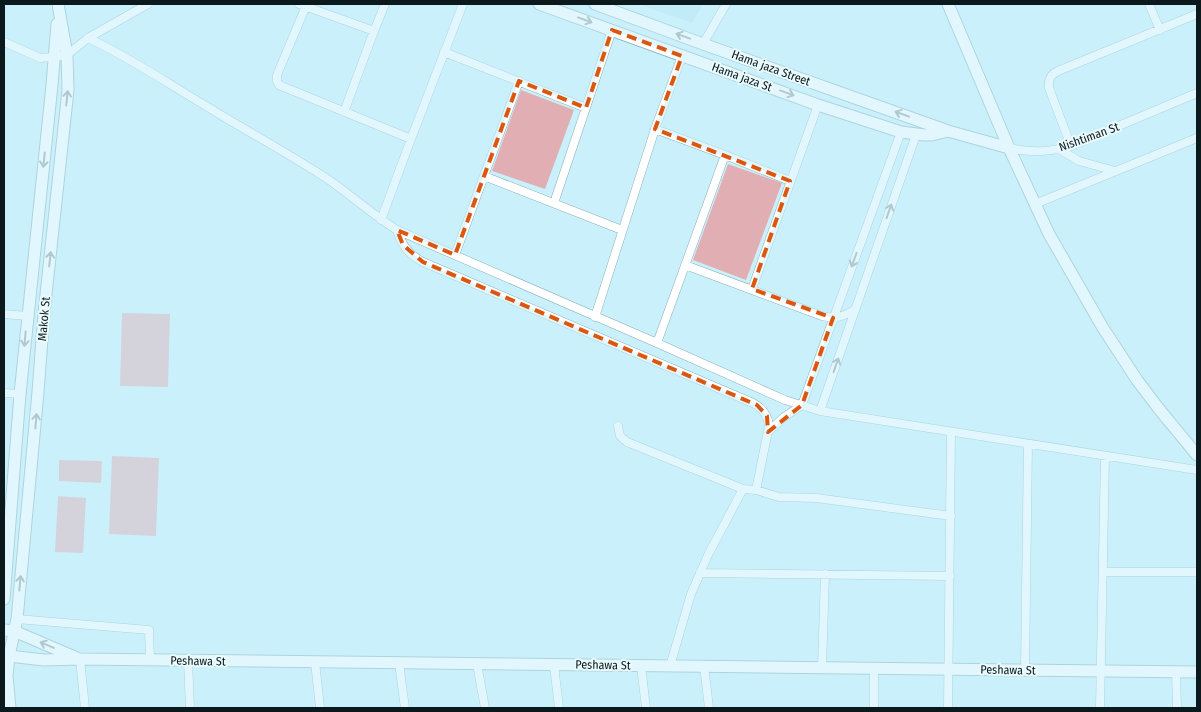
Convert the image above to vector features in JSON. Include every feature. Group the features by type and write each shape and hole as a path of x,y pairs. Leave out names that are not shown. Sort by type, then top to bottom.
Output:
{"street":[{"path":"4,42 40,58 54,58 67,55 88,38 148,4"},
{"path":"344,112 385,4"},
{"path":"381,220 463,4"},
{"name":"Hama jaza St","path":"539,4 901,132 916,135 932,135 948,131"},
{"name":"Hama jaza Street","path":"595,4 948,131"},
{"path":"703,44 726,4"},
{"path":"948,4 1009,148 1049,234 1103,328 1137,380 1197,455"},
{"path":"1149,4 1160,30"},
{"name":"Makok St","path":"10,708 7,676 8,643 12,627 38,392 44,313 68,90 67,55 58,5"},
{"name":"Makok St","path":"4,599 27,316 58,5"},
{"path":"374,31 302,5 277,75 277,80 282,87 411,138"},
{"path":"1071,146 1049,88 1049,81 1052,75 1197,14"},
{"path":"554,203 612,30"},
{"path":"88,38 127,57 317,173 396,230 785,400 820,411 1197,470"},
{"path":"444,52 586,108"},
{"path":"595,316 655,129 682,56"},
{"path":"455,255 519,81"},
{"name":"Nishtiman St","path":"948,131 1009,148 1034,152 1059,149 1071,146 1197,93"},
{"path":"752,289 818,104"},
{"path":"655,129 790,181"},
{"path":"768,432 784,417 802,406 901,132"},
{"path":"820,411 916,135"},
{"path":"1035,204 1197,138"},
{"path":"1059,149 1084,163 1115,171"},
{"path":"657,343 725,155"},
{"path":"484,176 622,230"},
{"path":"396,230 402,245 417,259 757,405 767,416 768,432 756,490"},
{"path":"685,265 822,316 833,318 845,315 855,309"},
{"path":"4,314 27,316"},
{"path":"4,392 20,394"},
{"path":"618,426 620,436 627,442 743,489 756,490 780,497 816,498 951,516"},
{"path":"948,708 951,432"},
{"path":"1025,670 1028,444"},
{"path":"1100,708 1105,456"},
{"path":"670,666 700,573 743,489"},
{"path":"1103,572 1197,572"},
{"path":"700,573 950,576"},
{"path":"822,668 825,574"},
{"path":"12,627 80,659 85,708"},
{"path":"12,627 149,630 150,660"},
{"name":"Peshawa St","path":"9,656 44,660 1197,672"},
{"path":"188,660 190,708"},
{"path":"315,662 320,708"},
{"path":"399,663 405,708"},
{"path":"477,664 485,708"},
{"path":"554,665 559,708"},
{"path":"641,666 646,708"},
{"path":"704,666 708,708"},
{"path":"874,668 874,708"},
{"path":"1176,672 1177,708"}],"highlighted area":[{"path":"612,30 682,56 655,129 790,181 752,289 833,318 802,405 768,432 767,416 757,405 423,262 403,245 397,230 455,255 519,81 586,108"}],"shaded area":[{"path":"638,4 703,4 692,23"},
{"path":"521,90 574,110 545,189 492,171"},
{"path":"728,164 782,183 746,280 693,260"},
{"path":"122,313 170,314 168,387 120,386"},
{"path":"112,456 159,458 156,536 109,534"},
{"path":"59,460 102,461 101,483 59,481"},
{"path":"58,496 86,498 83,553 55,552"}]}
